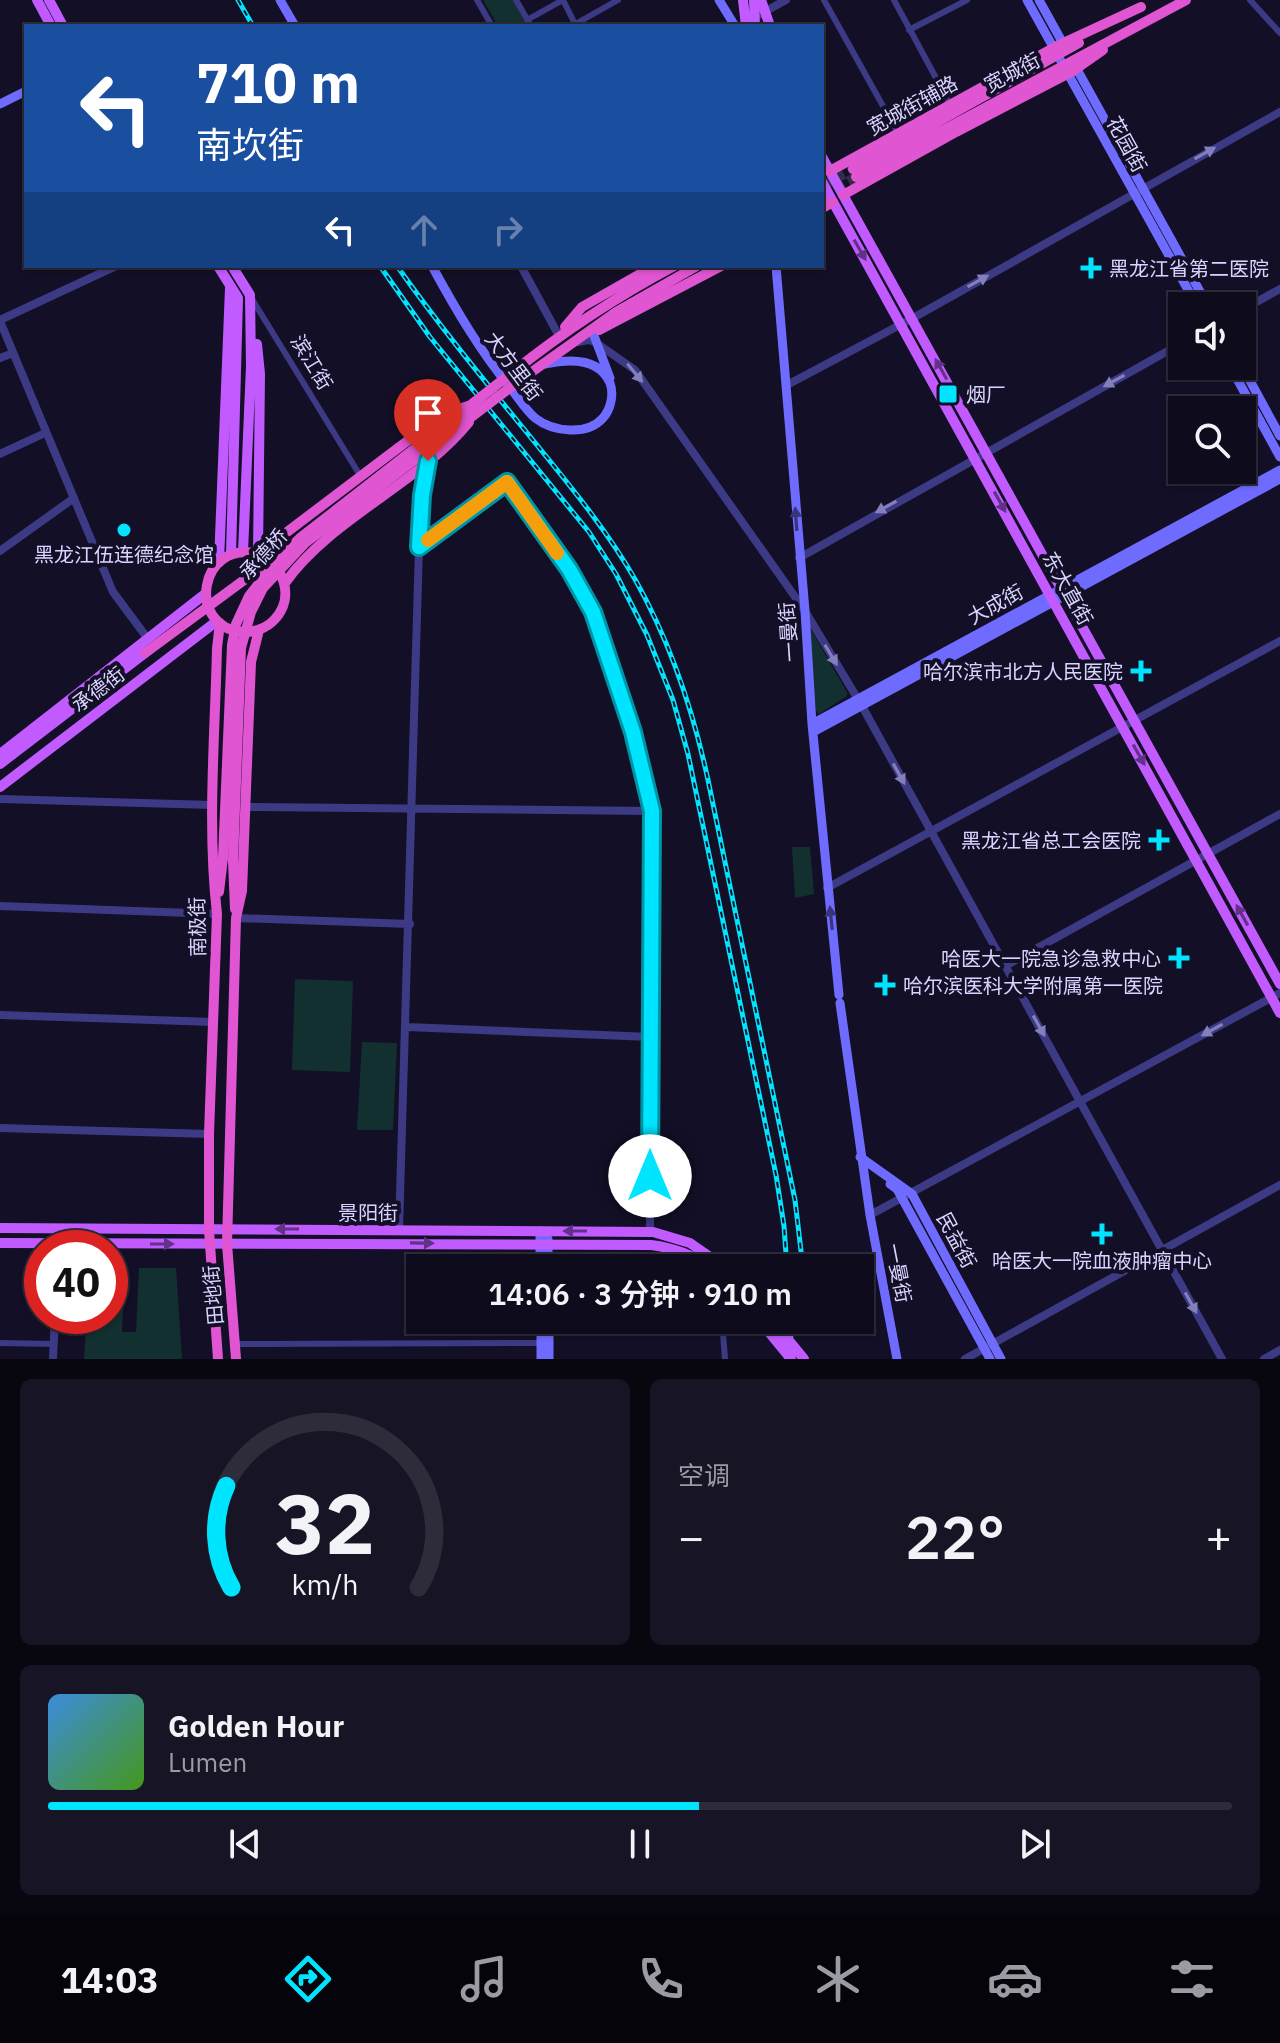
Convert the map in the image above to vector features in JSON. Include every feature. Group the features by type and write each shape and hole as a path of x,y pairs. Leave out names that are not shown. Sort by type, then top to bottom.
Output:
{"highway":[{"name":"宽城街","path":"1153,0 1060,49 855,173 1070,67 1186,0"},
{"name":"宽城街辅路","path":"830,171 950,104 1060,49"},
{"path":"843,195 1070,67"},
{"path":"824,207 833,202"},
{"path":"516,377 559,336 582,307 650,268"},
{"path":"559,336 602,306 670,268"},
{"path":"516,377 541,365 616,312 693,268"},
{"path":"574,341 594,338 717,268"},
{"name":"承德桥","path":"228,860 229,666 236,624 256,584 300,538 516,377"},
{"path":"258,554 443,414 472,410"},
{"path":"285,583 311,553 457,437 472,410"},
{"name":"承德桥","path":"228,860 239,664 243,636 256,601 274,574 305,543 472,410"},
{"path":"145,653 300,538"},
{"path":"231,554 258,554 275,565 285,583 284,602 279,614 259,630 242,632 219,622 209,608 205,594 210,573 231,554"},
{"name":"南极街","path":"209,1230 209,1134 217,914 213,878 213,805 219,622"},
{"name":"南极街","path":"228,1229 236,918 242,891 251,662 259,630"},
{"path":"217,914 228,860"},
{"path":"228,860 236,918"},
{"name":"田地街","path":"228,1229 236,1359"},
{"name":"田地街","path":"209,1230 218,1359"}],"main road":[{"path":"37,0 50,24"},
{"path":"49,0 62,24"},
{"path":"283,0 296,24"},
{"path":"719,0 734,24"},
{"path":"735,0 753,21"},
{"path":"743,0 753,21"},
{"path":"753,21 754,0"},
{"path":"753,21 761,0"},
{"name":"花园街","path":"1027,0 1060,49 1190,292"},
{"name":"花园街","path":"1039,0 1060,49"},
{"path":"0,104 24,92"},
{"name":"东大直街","path":"824,160 913,318 1052,598 1196,860 1276,995 1280,1013"},
{"name":"东大直街","path":"824,186 902,324 1064,591 1280,984"},
{"name":"花园街","path":"1138,190 1200,292"},
{"path":"219,268 238,298 231,554"},
{"name":"滨江街","path":"233,268 250,295"},
{"name":"大方里街","path":"431,268 486,364 526,413 548,429 567,433 587,432 602,424 610,415 614,387 594,338"},
{"name":"大方里街","path":"431,268 473,339 536,418 560,429 574,430 589,427 605,415 612,398 610,385 600,370 589,363 571,360 541,365"},
{"name":"一曼街","path":"776,268 827,888 861,1160 897,1359"},
{"path":"219,562 230,286"},
{"path":"243,552 251,366 250,295"},
{"path":"250,308 260,374 258,554"},
{"path":"1238,380 1280,457"},
{"path":"1250,380 1280,436"},
{"name":"大成街","path":"812,728 1280,470"},
{"name":"大成街","path":"1064,591 1280,479"},
{"path":"0,754 205,594"},
{"name":"承德街","path":"0,787 219,622"},
{"path":"0,764 145,653"},
{"name":"民益街","path":"861,1160 912,1194 988,1346 990,1359"},
{"name":"民益街","path":"861,1160 897,1189 988,1346 1001,1359"},
{"name":"景阳街","path":"0,1228 651,1232 690,1243 706,1254"},
{"path":"543,1254 544,1231"},
{"name":"景阳街","path":"0,1243 24,1244"},
{"name":"景阳街","path":"128,1245 651,1245 670,1247 689,1254"},
{"path":"544,1246 545,1254"},
{"path":"541,1334 541,1359"},
{"path":"549,1334 549,1359"},
{"path":"770,1334 791,1359"},
{"path":"783,1334 804,1359"}],"street":[{"path":"477,0 491,24"},
{"path":"516,0 529,23 563,0 573,24"},
{"path":"575,24 618,0"},
{"path":"753,21 786,0"},
{"path":"824,0 898,133"},
{"path":"894,0 950,104"},
{"path":"909,30 967,0"},
{"path":"1250,0 1280,33"},
{"path":"787,385 913,318 1280,112"},
{"path":"112,268 0,320 113,592 148,639"},
{"path":"522,268 559,336"},
{"path":"1256,302 1280,289"},
{"name":"滨江街","path":"250,295 361,477"},
{"path":"594,338 635,370 805,611 860,702 1222,1359"},
{"path":"799,558 1168,351"},
{"path":"0,358 13,353"},
{"path":"0,454 45,433"},
{"path":"399,1230 419,547 422,495 428,461"},
{"path":"419,547 507,482 569,569 593,612 633,732 652,811 651,1232"},
{"path":"0,551 74,498"},
{"path":"827,888 1280,641"},
{"path":"0,799 213,805"},
{"path":"245,807 652,811"},
{"path":"1005,966 1280,814"},
{"path":"0,906 217,914"},
{"path":"236,918 410,924"},
{"path":"870,1215 1276,995"},
{"path":"0,1015 214,1022"},
{"path":"407,1027 651,1037"},
{"path":"0,1128 209,1134"},
{"path":"965,1359 1280,1185"},
{"path":"53,1359 54,1334"},
{"path":"723,1334 725,1359"},
{"path":"0,1343 54,1344"},
{"path":"235,1344 541,1343"},
{"path":"1264,1359 1280,1350"}],"green space":[{"path":"483,0 513,0 526,24 497,24"},
{"path":"811,630 847,692 847,696 819,714 816,711 808,632"},
{"path":"792,847 810,847 814,894 795,898"},
{"path":"295,979 353,981 350,1072 292,1070"},
{"path":"362,1042 397,1043 393,1130 357,1130"},
{"path":"139,1268 176,1268 182,1359 84,1359 86,1334 136,1332"}],"tunnel":[{"path":"824,185 853,169"},
{"path":"824,195 856,177"}],"railway":[{"path":"238,0 252,24"},
{"path":"381,268 430,337 589,532 616,574 647,635 673,700 688,754 776,1175 786,1254"},
{"path":"398,268 599,524 636,581 670,653 688,703 708,780 795,1200 801,1254"},
{"path":"789,1359 791,1334"}],"slow traffic":[{"path":"428,540 507,482 557,553"}],"place":[{"name":"黑龙江省第二医院","path":"1091,268"},
{"name":"烟厂","path":"948,394"},
{"name":"黑龙江伍连德纪念馆","path":"124,530"},
{"name":"哈尔滨市北方人民医院","path":"1141,671"},
{"name":"黑龙江省总工会医院","path":"1159,840"},
{"name":"哈医大一院急诊急救中心","path":"1179,958"},
{"name":"哈尔滨医科大学附属第一医院","path":"885,985"},
{"name":"哈医大一院血液肿瘤中心","path":"1102,1234"}],"route":[{"path":"428,461 422,495 419,547 507,482 569,569 593,612 633,732 652,811 650,1176"}]}
